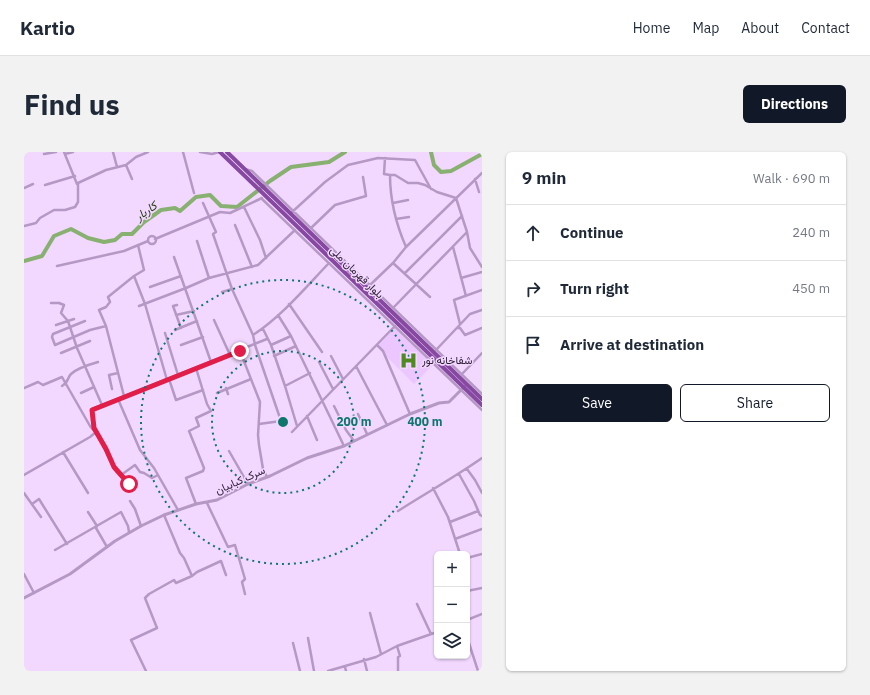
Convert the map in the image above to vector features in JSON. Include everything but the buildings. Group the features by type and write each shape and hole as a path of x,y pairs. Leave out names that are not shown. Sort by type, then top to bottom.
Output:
{"highway":[{"name":"بلوار قهرمان ملی","path":"219,152 259,183"},
{"name":"بلوار قهرمان ملی","path":"227,152 259,183 266,193 332,260 389,312 482,405"},
{"name":"بلوار قهرمان ملی","path":"266,193 292,212 332,260"},
{"name":"بلوار قهرمان ملی","path":"464,387 482,399"}],"street":[{"path":"44,154 56,152"},
{"path":"24,226 36,223 40,218 54,210 66,210 75,207 78,202 77,184 65,153 73,152"},
{"path":"113,152 117,167"},
{"path":"77,184 101,172 126,165 136,157 148,152"},
{"path":"183,152 194,193"},
{"path":"200,152 212,154 219,152"},
{"path":"431,189 415,160 378,158 348,165 325,182 292,212 311,228 370,285 389,312 395,326 464,387 482,410"},
{"path":"385,158 384,174 390,174 408,183 418,182 431,189 456,198"},
{"path":"126,165 132,179"},
{"path":"370,285 394,263 406,247 482,173"},
{"path":"390,174 390,189 396,219 406,247"},
{"path":"45,186 75,176"},
{"path":"311,228 334,205 366,196 363,177"},
{"path":"475,179 479,192"},
{"path":"259,183 295,230 332,260 389,312 436,350 482,394"},
{"path":"24,188 33,184"},
{"path":"477,185 482,184"},
{"path":"148,241 149,243 153,244 155,239 220,212 230,213 244,207 266,193"},
{"path":"456,198 467,232 470,248 482,268"},
{"path":"393,203 408,200"},
{"path":"203,203 216,232 213,234 226,274 253,335 281,421 259,424"},
{"path":"244,207 260,240 266,258"},
{"path":"405,273 462,216"},
{"path":"396,219 409,217"},
{"path":"235,225 252,267"},
{"path":"139,306 209,278 258,265 295,230"},
{"path":"389,312 467,232"},
{"path":"57,266 124,251 148,241 150,237 153,236 155,239"},
{"path":"197,241 209,278"},
{"path":"124,396 106,326 99,310 106,307 110,302 108,297 134,276 144,270 138,245"},
{"path":"453,247 466,296"},
{"path":"174,257 211,362"},
{"path":"253,335 263,329 278,316 332,260"},
{"path":"394,263 430,297"},
{"path":"461,278 482,272"},
{"path":"134,276 145,304 176,400 203,390"},
{"path":"150,287 181,276"},
{"path":"222,292 232,289"},
{"path":"460,324 454,300 482,290"},
{"path":"51,302 64,305 62,313 68,321 102,405"},
{"path":"288,304 322,352"},
{"path":"177,305 173,306 181,328"},
{"path":"436,350 470,314 482,310"},
{"path":"176,315 194,312"},
{"path":"278,316 291,336 310,373 344,446"},
{"path":"56,325 74,318"},
{"path":"214,320 230,355"},
{"path":"85,321 53,334 52,337 55,345 90,330 106,326"},
{"path":"175,330 197,321"},
{"path":"292,432 395,326"},
{"path":"457,328 460,328 465,335 482,328"},
{"path":"263,329 271,345 297,427"},
{"path":"165,333 178,375"},
{"path":"180,345 203,336"},
{"path":"271,345 291,336"},
{"path":"129,484 114,467 94,428 92,410 118,398 230,355 267,339"},
{"path":"61,353 90,341"},
{"path":"377,345 383,352 410,414"},
{"path":"274,356 296,346"},
{"path":"240,351 260,402 259,445 263,469 267,478"},
{"path":"462,374 482,353"},
{"path":"331,356 343,379"},
{"path":"62,386 66,384 70,374 98,362"},
{"path":"318,362 333,389"},
{"path":"356,366 387,425"},
{"path":"196,368 211,411 196,418 199,426 189,431 204,468 203,470 186,478 196,504"},
{"path":"112,389 109,375 118,372"},
{"path":"285,386 310,373"},
{"path":"24,388 38,382 43,385 62,377 90,426 96,432"},
{"path":"217,393 250,378"},
{"path":"81,393 94,387"},
{"name":"سرک کبابیان","path":"24,598 70,574 129,532 141,526 178,510 196,504 208,503 217,500 248,484 267,478 307,458 344,446 410,414 439,403 450,402 464,387"},
{"path":"226,388 228,394"},
{"path":"118,398 140,450 154,468 178,510"},
{"path":"334,406 346,430 354,441"},
{"path":"358,414 367,434"},
{"path":"307,416 317,440"},
{"path":"24,475 90,437 96,432"},
{"path":"229,451 248,484"},
{"path":"62,452 88,494"},
{"path":"398,511 433,488 467,469 482,458"},
{"path":"121,476 135,466 140,472 144,472 152,478 158,475"},
{"path":"467,469 475,480 482,494"},
{"path":"459,474 482,516"},
{"path":"433,488 450,522 459,551"},
{"path":"24,493 41,517"},
{"path":"32,504 39,499 67,544"},
{"path":"130,501 141,526"},
{"path":"208,503 228,547 235,545 244,579 242,582 245,594"},
{"path":"450,522 478,511"},
{"path":"88,512 97,526 96,528 107,547"},
{"path":"56,550 121,512 128,526 129,532"},
{"path":"164,516 192,576"},
{"path":"455,539 482,529"},
{"path":"470,557 482,554"},
{"path":"146,671 131,640 157,628 145,598 149,594 174,580 176,583 221,561 226,575"},
{"path":"24,574 34,593"},
{"path":"470,590 482,588"},
{"path":"417,604 431,634"},
{"path":"370,613 381,654"},
{"path":"470,619 482,614"},
{"path":"328,671 345,667 434,633"},
{"path":"308,638 314,671"},
{"path":"294,643 300,671"},
{"path":"397,646 400,656 398,657 398,671"},
{"path":"470,646 478,671"},
{"path":"364,660 367,671"},
{"path":"345,667 346,671"}],"shaded area":[{"name":"شفاخانه نور","path":"395,328 433,365 414,384 385,355 379,345"}],"waterway":[{"name":"کاربار","path":"24,261 42,256 54,236 71,229 88,238 104,242 115,240 122,234 132,234 144,222 161,210 175,208 180,211 196,197 210,195 221,206 237,207 270,181 291,167 329,162 345,152"},
{"name":"کاربار","path":"431,152 434,165 441,172 451,171 482,154"}],"place":[{"name":"شفاخانه نور","path":"409,360"}],"route":[{"path":"129,484 114,467 94,428 92,410 131,393 240,351"}]}
